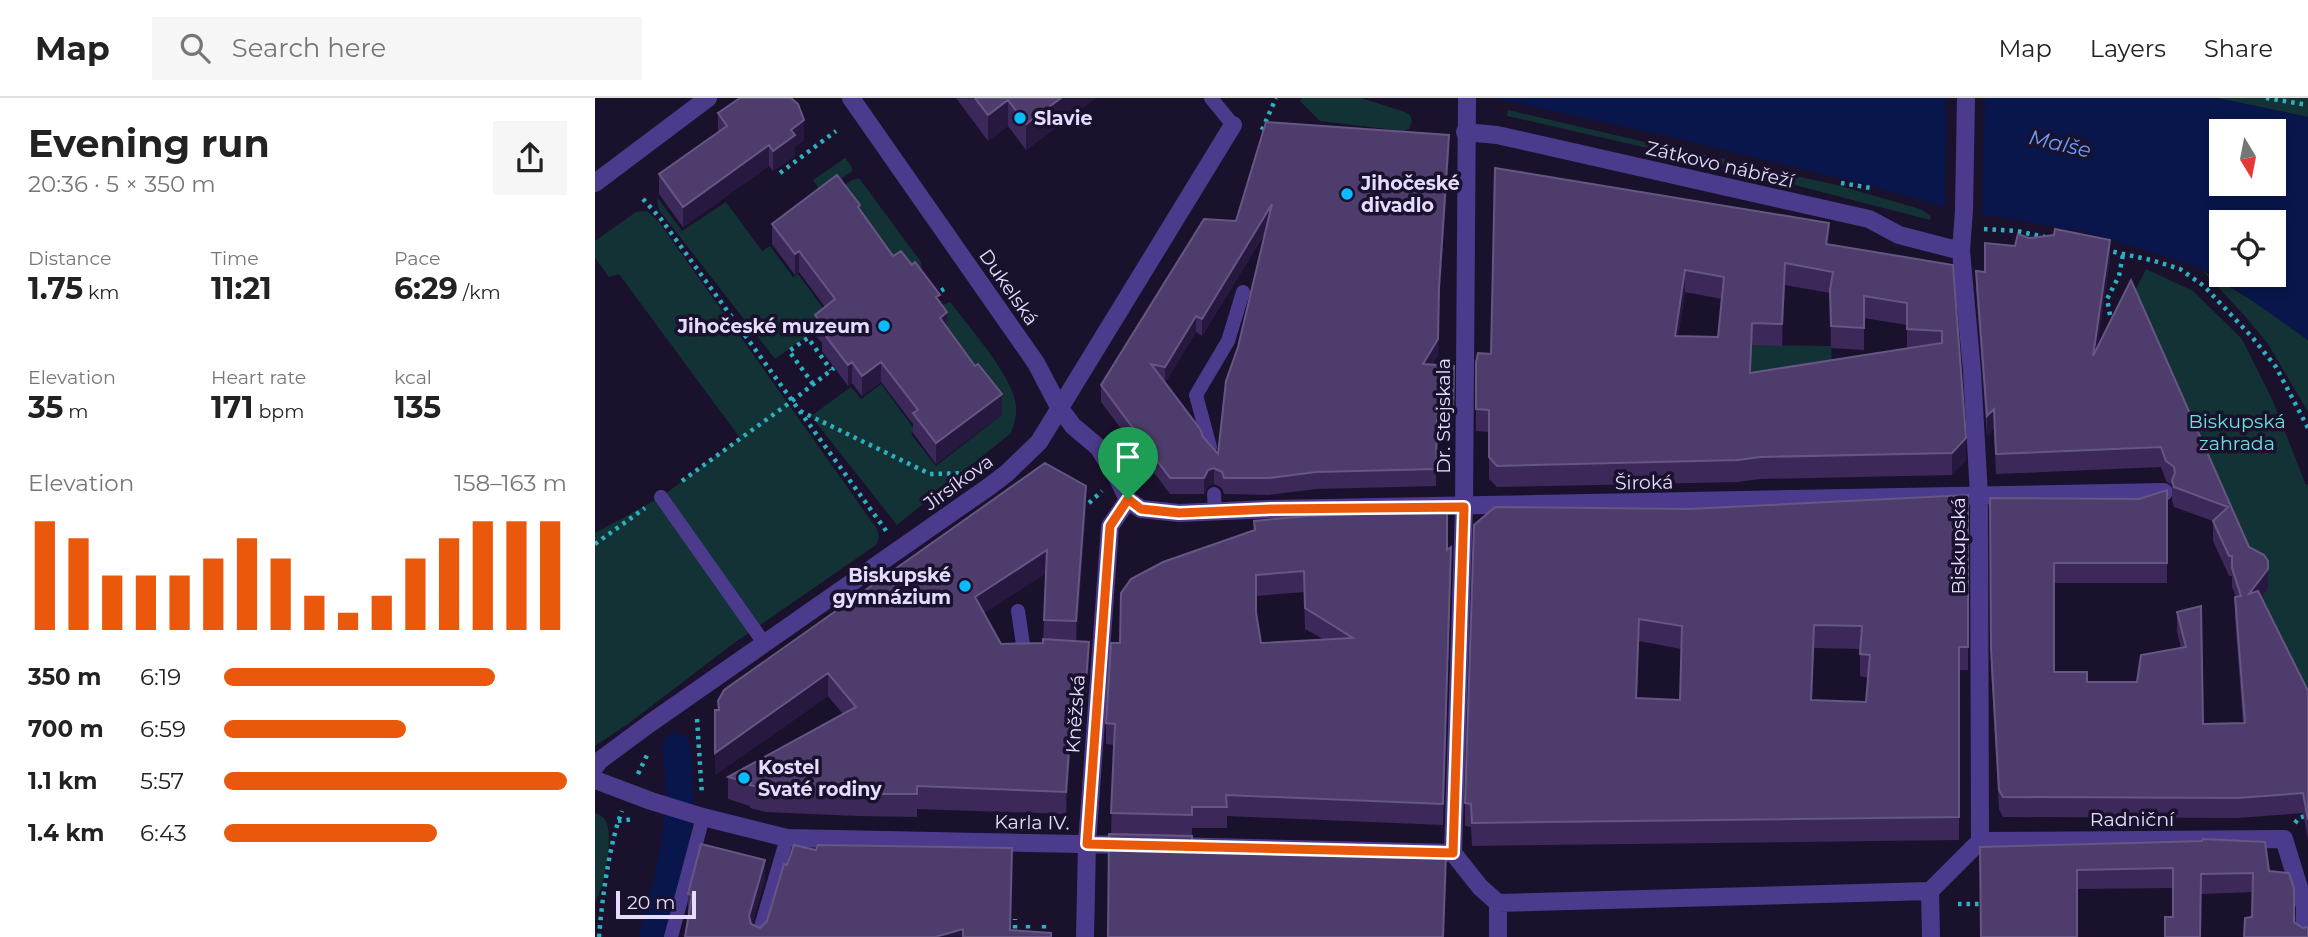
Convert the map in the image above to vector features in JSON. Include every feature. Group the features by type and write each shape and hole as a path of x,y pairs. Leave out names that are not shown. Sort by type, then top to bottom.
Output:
{"street":[{"path":"595,183 708,98"},
{"name":"Dukelská","path":"851,98 1030,354 1059,407 1073,426 1098,447 1128,499"},
{"name":"Dr. Stejskala","path":"1453,853 1464,507 1467,98"},
{"name":"Biskupská","path":"1966,98 1961,251 1972,371 1979,496 1980,841"},
{"name":"Jirsíkova","path":"595,767 599,761 649,724 1007,474 1039,442 1233,125"},
{"name":"Zátkovo nábřeží","path":"1465,139 1497,135 1869,219 1899,236 1961,251"},
{"name":"Široká","path":"1128,499 1141,509 1179,513 1214,503 1464,507 2164,492"},
{"name":"Kněžská","path":"1085,937 1087,844 1110,526 1128,499"},
{"name":"Karla IV.","path":"595,780 697,815 787,838 1453,853"},
{"name":"Radniční","path":"1980,841 2284,839 2305,907 2304,937"},
{"path":"1453,853 1480,887 1498,903 1930,891 1980,841"},
{"path":"1930,891 1931,937"},
{"path":"1497,937 1498,903"}],"lane":[{"path":"1211,98 1233,125"},
{"path":"1210,447 1196,395 1228,341 1243,292"},
{"path":"661,497 764,643"},
{"path":"1018,611 1024,651 1051,652"},
{"path":"1082,654 1101,655"},
{"path":"671,937 697,815"},
{"path":"758,937 787,838"}],"path":[{"path":"1272,131 1262,130 1276,98"},
{"path":"2266,98 2308,106"},
{"path":"780,173 836,131"},
{"path":"1841,183 1872,186"},
{"path":"643,199 661,219 890,536"},
{"path":"1979,228 2017,231 2054,239"},
{"path":"2102,250 2179,269 2204,286 2276,367 2308,428"},
{"path":"2110,315 2107,299 2119,276 2123,254"},
{"path":"928,300 944,289"},
{"path":"2100,301 2108,303"},
{"path":"682,481 792,401 832,369 808,338 789,351 813,384"},
{"path":"2300,414 2307,410"},
{"path":"800,411 930,474 981,473"},
{"path":"1089,503 1105,488"},
{"path":"595,544 648,506"},
{"path":"697,719 697,815"},
{"path":"638,772 653,749"},
{"path":"599,937 598,919 618,821 624,805"},
{"path":"2299,818 2308,815"},
{"path":"1958,904 1991,904"},
{"path":"1014,937 1015,919"},
{"path":"1028,920 1028,937"},
{"path":"1044,921 1044,937"}],"green space":[{"path":"1302,98 1361,98 1405,112 1410,115 1412,121 1409,129 1403,131 1320,121 1300,101"},
{"path":"2217,98 2308,98 2308,117"},
{"path":"1508,110 1675,149 1674,154 1507,116"},
{"path":"1685,150 1725,159 1724,166 1683,157"},
{"path":"845,158 852,171 822,193 813,180"},
{"path":"1733,162 1837,185 1920,209 1931,216 1930,220 1732,169"},
{"path":"859,178 921,262 921,270 910,280 824,198"},
{"path":"657,197 682,231 726,202 762,251 770,246 793,277 798,274 831,319 775,359 659,210"},
{"path":"647,211 659,222 877,529 879,538 876,545 730,646 595,746 595,533 661,497 740,438 619,274 609,277 595,258 595,241 636,212"},
{"name":"Biskupská zahrada","path":"2146,269 2193,291 2242,339 2272,399 2306,485 2308,484 2308,712 2266,629 2256,570 2131,299"},
{"path":"2218,287 2230,287 2308,340 2308,412 2268,344"},
{"path":"950,302 1005,377 1015,400 1015,421 1011,433 897,525 811,416 851,387 861,399 881,384 915,430 911,434 936,466 1003,414 979,382 976,384 936,308"},
{"path":"1752,345 1831,346 1835,425 1751,386"},
{"path":"595,813 606,822 609,841 604,876 595,902"}],"water":[{"name":"Malše","path":"1493,98 2217,98 2308,117 2308,340 2233,287 2286,287 2286,210 2209,210 2209,274 2195,266 2089,233 1945,207 1872,186 1671,137"}],"pier":[{"path":"1946,98 1985,98 1982,213 1945,207"}],"building":[{"path":"740,98 791,98 798,104 804,120 791,130 795,135 773,151 769,145 683,207 659,174 727,126 718,113"},
{"path":"975,98 1061,98 1026,124 1008,100 988,115"},
{"path":"1266,122 1449,135 1438,339 1423,364 1454,366 1453,414 1437,414 1436,469 1224,478 1222,472 1214,468 1208,470 1204,478 1170,478 1101,385 1204,219 1236,221","holes":["1272,204 1238,347 1226,381 1218,454 1151,364 1165,367 1196,316 1202,319"]},
{"path":"1495,168 1829,223 1826,244 1953,265 1966,438 1952,453 1497,466 1489,457 1489,410 1476,409 1478,353 1491,354","holes":["1785,263 1833,272 1830,290 1831,326 1864,328 1864,296 1907,303 1907,329 1942,331 1942,343 1750,373 1752,323 1782,324","1685,270 1724,277 1718,337 1675,336"]},
{"name":"Jihočeské muzeum","path":"837,175 893,256 901,251 912,265 915,262 940,295 936,297 947,312 940,318 975,366 978,364 1002,394 936,443 913,413 918,410 881,362 862,376 852,362 848,365 822,331 825,328 815,315 835,299 799,251 795,254 772,224"},
{"path":"2055,229 2110,240 2093,356 2131,280 2249,547 2264,555 2268,561 2268,569 2249,594 2258,591 2308,691 2308,820 2303,793 2237,798 2003,797 1999,790 1991,649 1990,498 2139,499 2167,490 2167,563 2054,563 2054,672 2087,672 2087,682 2137,682 2141,655 2186,647 2177,612 2201,606 2203,724 2245,723 2235,597 2241,596 2232,568 2232,556 2229,556 2213,521 2228,507 2174,487 2174,467 2166,461 2161,447 1996,454 1994,409 1987,416 1976,271 1985,272 1985,243 2015,246 2018,234 2029,238 2054,235"},
{"path":"1045,463 1086,486 1076,621 1044,620 1047,550 975,597 1001,644 1043,643 1043,639 1089,642 1083,720 1071,720 1066,792 917,786 917,794 858,794 766,789 728,777 856,707 828,673 715,753 715,710 719,710 718,701 724,690"},
{"path":"1968,495 1968,647 1959,647 1959,817 1472,823 1471,804 1465,803 1474,525 1495,507 1689,509","holes":["1639,619 1682,626 1680,700 1636,698","1814,625 1862,626 1860,654 1870,655 1866,702 1811,700"]},
{"path":"1447,511 1447,550 1451,547 1443,804 1226,795 1227,807 1192,807 1192,815 1111,813 1115,724 1106,723 1111,643 1120,643 1121,593 1131,579 1163,562 1255,530 1254,521 1306,516","holes":["1304,571 1305,608 1353,638 1261,643 1256,613 1256,575"]},
{"path":"1109,834 1192,836 1192,850 1446,854 1443,937 1108,937"},
{"path":"2203,839 2265,842 2269,871 2289,873 2294,889 2294,922 2303,928 2308,927 2308,937 2244,937 2245,918 2252,917 2253,873 2201,874 2200,937 2165,937 2165,917 2173,917 2173,868 2077,870 2077,937 1981,937 1980,847"},
{"path":"701,844 765,860 749,916 751,924 760,928 767,921 784,864 787,865 794,845 816,850 818,845 1012,848 1010,930 1051,933 1051,937 963,937 963,929 935,937 685,937 692,895 688,894"}],"waterway":[{"path":"653,937 671,867 678,819 679,771 676,747"}],"place":[{"name":"Slavie","path":"1020,118"},
{"name":"Jihočeské divadlo","path":"1347,194"},
{"name":"Jihočeské muzeum","path":"884,326"},
{"name":"Biskupské gymnázium","path":"965,586"},
{"name":"Kostel Svaté rodiny","path":"744,778"}],"route":[{"path":"1128,499 1141,509 1179,513 1464,507 1453,853 1087,844 1110,526 1128,499"}]}
